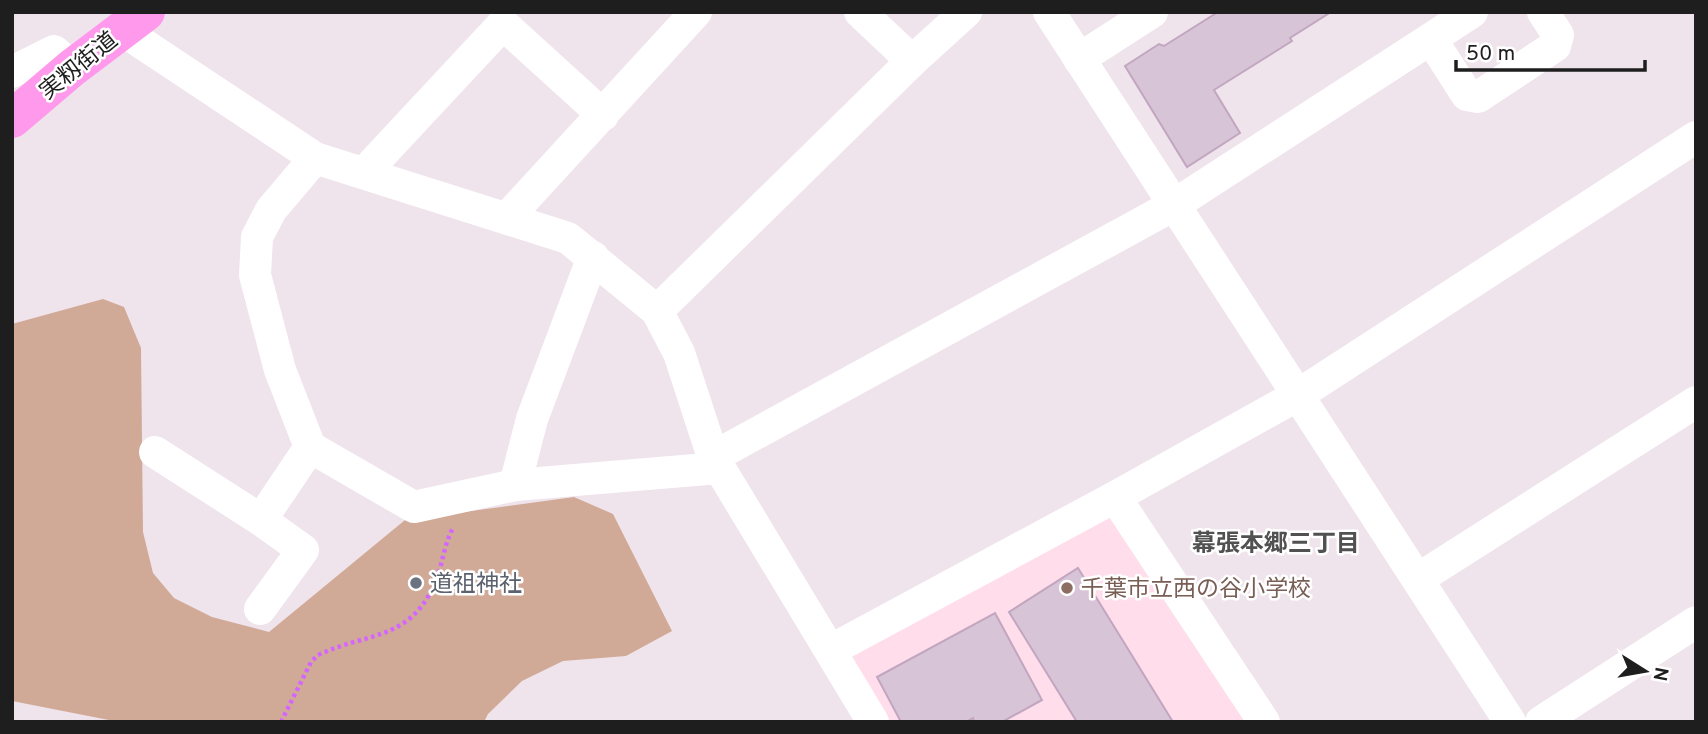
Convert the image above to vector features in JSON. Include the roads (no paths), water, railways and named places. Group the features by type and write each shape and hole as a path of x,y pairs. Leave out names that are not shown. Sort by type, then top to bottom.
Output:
{"main road":[{"name":"実籾街道","path":"12,119 72,68 134,21"}],"street":[{"path":"507,218 696,12"},
{"path":"860,12 912,61"},
{"path":"657,311 912,61 966,12"},
{"path":"1049,12 1510,722"},
{"path":"1079,59 1152,12"},
{"path":"316,158 271,210 257,237 255,275 280,370 310,447 414,507 515,485 716,463 1174,205 1472,12"},
{"path":"1431,39 1467,95 1478,97 1555,46 1558,35 1543,12"},
{"path":"134,21 316,158 568,238 657,311 679,353 716,463 873,722"},
{"path":"364,173 503,24 603,115"},
{"path":"12,72 54,51 72,68"},
{"path":"831,650 1298,395 1696,136"},
{"path":"515,485 532,419 593,257"},
{"path":"1418,579 1696,402"},
{"path":"261,520 310,447"},
{"path":"155,452 303,550 260,609"},
{"path":"1115,497 1264,722"},
{"path":"1541,722 1696,622"}],"place":[{"name":"道祖神社","path":"416,583"},
{"name":"千葉市立西の谷小学校","path":"1067,588"}],"district":[{"name":"幕張本郷三丁目","path":"1276,543"}]}
